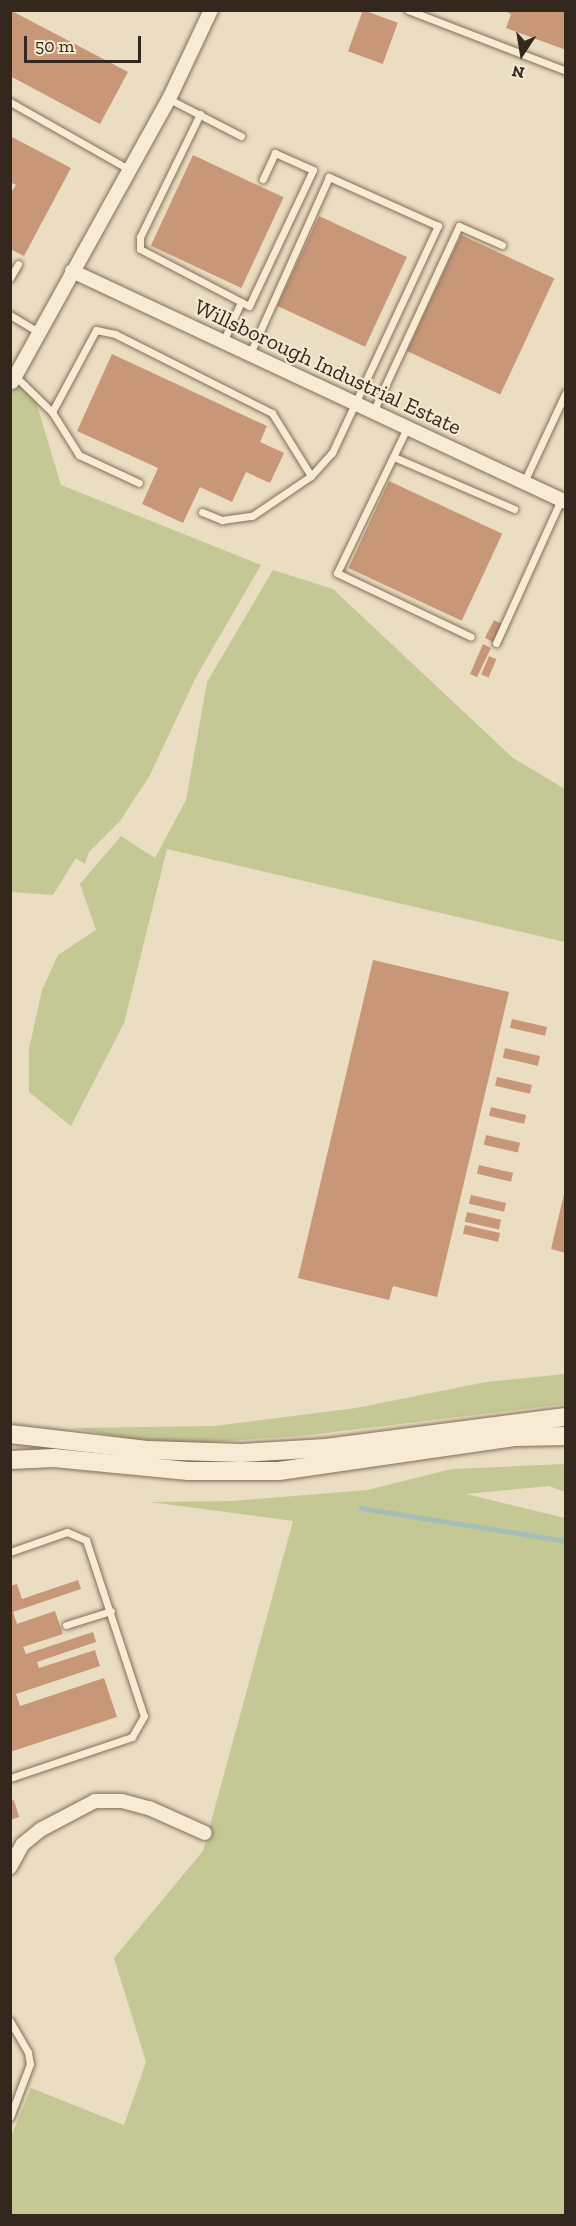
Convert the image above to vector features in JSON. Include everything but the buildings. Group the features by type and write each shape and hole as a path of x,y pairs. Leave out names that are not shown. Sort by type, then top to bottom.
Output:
{"main road":[{"path":"10,1434 148,1450 241,1453 326,1448 566,1417"},
{"path":"10,1460 54,1458 188,1471 279,1471 516,1437 566,1436"}],"street":[{"path":"14,379 169,99 212,10"},
{"name":"Willsborough Industrial Estate","path":"72,271 563,501"},
{"path":"10,1867 23,1844 40,1830 95,1801 122,1801 149,1808 205,1833"}],"lane":[{"path":"408,10 566,71"},
{"path":"169,99 241,136"},
{"path":"10,102 130,170"},
{"path":"200,114 140,237 140,249 249,306 313,170 275,153 262,179"},
{"path":"202,512 222,520 252,516 311,476 332,453 438,226 329,177 250,354"},
{"path":"373,412 459,226 502,245"},
{"path":"10,278 18,264"},
{"path":"223,342 241,302"},
{"path":"10,315 38,332"},
{"path":"52,412 96,330 115,334 272,414 311,476"},
{"path":"14,379 52,412 79,455 139,483"},
{"path":"524,482 566,392"},
{"path":"407,428 337,573 471,637"},
{"path":"394,457 514,509"},
{"path":"496,643 563,501"},
{"path":"10,1552 67,1532 75,1533 90,1547 142,1708 141,1724 132,1737 10,1778"},
{"path":"66,1625 111,1611"},
{"path":"10,2021 28,2052 30,2064 10,2116"}],"green space":[{"path":"10,379 33,392 61,485 261,565 196,677 150,775 120,821 89,852 85,864 76,858 53,895 11,892"},
{"path":"273,570 333,589 513,758 565,789 565,942 167,849 124,1023 71,1126 29,1092 29,1049 42,990 58,955 96,930 80,884 121,836 155,858 186,800 207,682"},
{"path":"565,1374 565,1404 301,1436 163,1445 73,1428 215,1426 356,1408 486,1382"},
{"path":"565,1464 565,1492 549,1486 466,1494 565,1518 565,2215 11,2215 10,2139 31,2088 124,2125 146,2062 114,1958 203,1851 293,1521 150,1502 233,1501 367,1490 452,1469"}],"waterway":[{"path":"361,1508 566,1541"}]}
